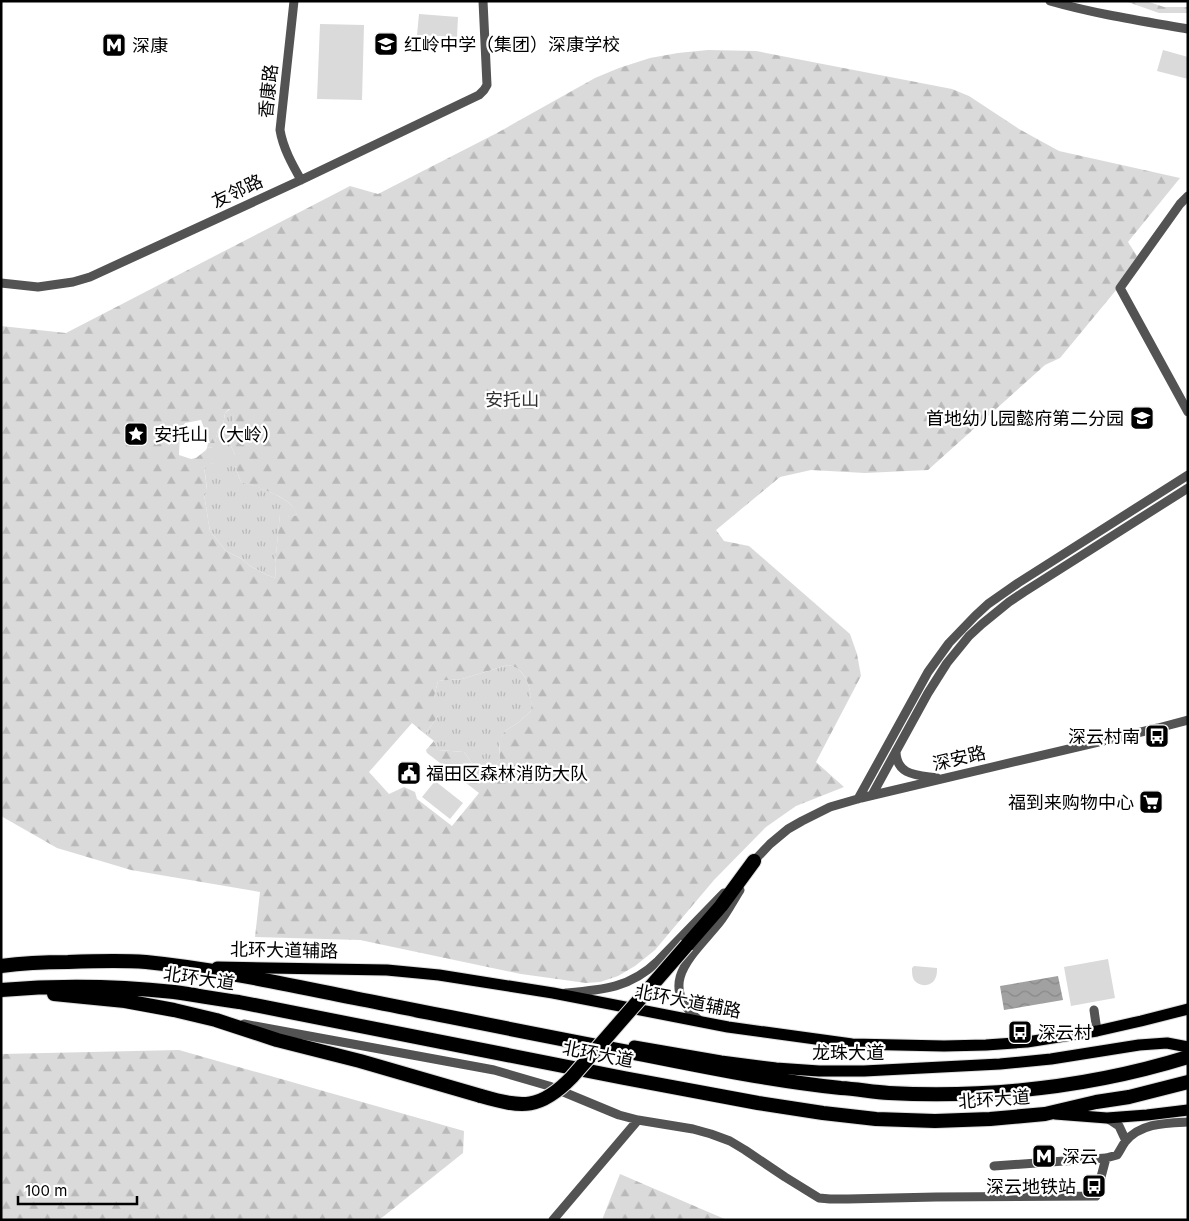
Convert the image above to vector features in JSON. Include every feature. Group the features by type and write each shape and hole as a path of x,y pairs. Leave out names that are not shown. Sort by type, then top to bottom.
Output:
{"highway":[{"path":"1,991 124,1001 174,1010 216,1020 277,1040 360,1061 481,1096 521,1104 539,1101 557,1092 578,1070 721,906 754,861"},
{"name":"北环大道","path":"1,966 100,961 143,962 180,966 263,979 759,1077 888,1093 951,1094 1044,1088 1093,1081 1188,1057"},
{"name":"北环大道","path":"1,991 32,987 81,986 174,992 238,1002 758,1103 876,1119 935,1121 1045,1114 1096,1102 1129,1097 1188,1082"}],"main road":[{"name":"北环大道辅路","path":"180,966 388,970 439,975 728,1027 852,1044 910,1046 986,1045 1035,1041 1097,1031 1188,1008"},
{"name":"龙珠大道","path":"509,1029 569,1036 721,1061 819,1071 864,1072 1000,1064 1051,1059 1139,1045 1167,1043 1188,1047"},
{"path":"1045,1114 1107,1118 1188,1111"}],"street":[{"name":"香康路","path":"294,1 280,130 285,150 301,180"},
{"name":"友邻路","path":"1,283 38,287 73,282 90,277 301,180 479,95 487,85 483,1"},
{"path":"1050,1 1117,17 1188,29"},
{"path":"1188,196 1180,204 1120,288 1188,412"},
{"path":"858,799 922,680 938,657 962,629 988,604 1010,588 1188,475"},
{"path":"872,795 937,678 958,650 982,624 1009,602 1188,488"},
{"name":"深安路","path":"553,994 597,990 634,980 648,970 684,934 770,844 788,829 830,807 872,795 1188,720"},
{"path":"896,751 896,757 904,771 942,779"},
{"path":"701,1022 691,1014 682,999 679,980 689,958 728,910 754,861"},
{"path":"1094,1010 1097,1031"},
{"path":"216,1020 494,1070 549,1086 619,1115 711,1134 746,1150 785,1178 819,1198 1096,1196 1106,1158"},
{"path":"1107,1118 1119,1126 1126,1141"},
{"path":"553,1220 638,1120"},
{"path":"994,1166 1106,1158 1117,1155 1126,1141 1144,1127 1188,1122"}],"green space":[{"path":"1125,1 1146,1 1164,7 1188,7 1188,13 1159,13"},
{"path":"419,14 458,17 457,37 417,35"},
{"path":"320,24 364,25 362,100 317,99"},
{"name":"安托山","path":"708,50 756,51 952,89 969,96 1019,129 1059,151 1180,178 1128,242 1137,256 1117,289 1060,358 1045,365 928,470 865,473 811,470 780,477 716,530 724,541 749,546 850,634 857,654 861,676 816,762 844,787 796,806 766,827 714,880 655,950 635,966 618,976 600,982 586,983 521,974 360,940 255,937 260,892 131,870 57,848 1,816 1,326 66,333 350,186 378,194 497,133 595,78 650,58","holes":["232,409 233,413 229,441 235,455 235,466 241,482 286,500 297,515 290,517 280,514 275,564 276,578 250,566 242,559 226,551 210,531 204,494 207,490 204,466 221,459 221,452 213,447 207,448 196,458 191,459 179,455 180,432 185,423 201,420 210,443 215,443 218,430 223,426 225,413","508,665 518,669 526,678 531,694 531,711 505,731 499,741 500,760 488,775 471,762 464,752 438,750 434,741 426,750 427,753 479,793 452,826 417,799 415,792 404,787 389,794 369,772 412,723 425,734 438,716 441,707 434,697 438,681 462,679"]},
{"path":"1163,50 1188,57 1188,79 1157,71"},
{"path":"233,409 234,421 229,441 235,455 235,466 241,482 275,494 287,501 297,515 290,517 280,515 275,564 276,578 250,566 242,559 226,551 210,531 204,494 207,489 204,465 214,463 213,447 207,448 208,443 215,442 218,430 223,426 225,413"},
{"path":"508,665 518,669 526,678 531,694 531,711 505,731 499,742 500,760 487,776 471,762 464,752 438,750 434,741 425,734 438,716 434,697 438,681 462,679"},
{"path":"435,781 463,803 450,819 422,797"},
{"path":"1108,959 1115,998 1071,1006 1064,967"},
{"path":"914,966 937,968 933,982 925,985 916,982 912,974"},
{"path":"179,1050 464,1131 463,1153 379,1220 1,1220 1,1054"},
{"path":"620,1174 727,1220 602,1220"}],"water":[{"path":"1058,976 1063,1000 1004,1010 1000,986"}],"place":[{"name":"红岭中学（集团）深康学校","path":"386,44"},
{"name":"深康","path":"114,45"},
{"name":"首地幼儿园懿府第二分园","path":"1142,418"},
{"name":"安托山（大岭）","path":"136,434"},
{"name":"深云村南","path":"1157,736"},
{"name":"福田区森林消防大队","path":"409,773"},
{"name":"福到来购物中心","path":"1151,802"},
{"name":"深云村","path":"1020,1032"},
{"name":"深云","path":"1044,1156"},
{"name":"深云地铁站","path":"1094,1186"}]}
